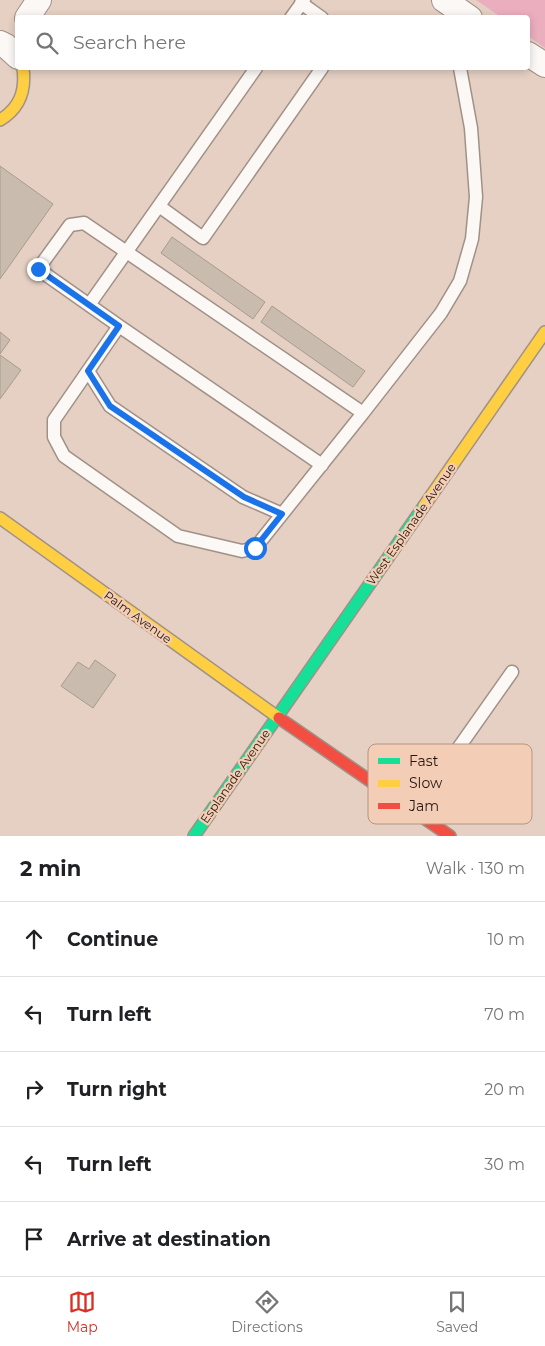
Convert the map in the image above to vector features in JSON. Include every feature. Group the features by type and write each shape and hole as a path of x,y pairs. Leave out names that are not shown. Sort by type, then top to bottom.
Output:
{"street":[{"path":"29,15 39,0"},
{"path":"530,55 545,65"},
{"path":"0,120 17,107 23,94 25,81 23,70"},
{"name":"West Esplanade Avenue","path":"276,716 545,332"},
{"name":"Palm Avenue","path":"0,518 276,716 368,779"},
{"name":"Esplanade Avenue","path":"194,836 276,716"},
{"name":"Palm Avenue","path":"433,824 450,836"}],"lane":[{"path":"293,15 302,2 318,15"},
{"path":"89,305 255,70"},
{"path":"159,206 203,238 321,70"},
{"path":"119,326 54,420 54,438 64,456 178,536 242,552 255,548 441,314 460,281 472,239 476,197 471,128 460,70"},
{"path":"322,464 38,269 70,225 84,223 363,413"},
{"path":"88,371 110,406 244,497 282,514"},
{"path":"461,744 512,672"}],"shaded area":[{"path":"476,0 545,0 545,48 530,37 530,15 498,15"}],"building":[{"path":"0,166 53,204 0,279"},
{"path":"172,237 265,302 253,319 161,253"},
{"path":"272,306 365,371 353,387 261,322"},
{"path":"0,332 10,340 0,354"},
{"path":"0,355 21,370 0,399"},
{"path":"95,660 116,675 93,708 61,686 78,662 89,669"}],"traffic: fast":[{"path":"194,836 424,506"}],"traffic: slow":[{"path":"0,120 12,110 20,98 23,70"},
{"path":"424,506 545,332"},
{"path":"0,518 279,718"}],"traffic: jam":[{"path":"279,718 368,779"},
{"path":"433,824 450,836"}],"route":[{"path":"38,269 119,326 88,371 110,406 244,497 282,514 255,548"}]}
